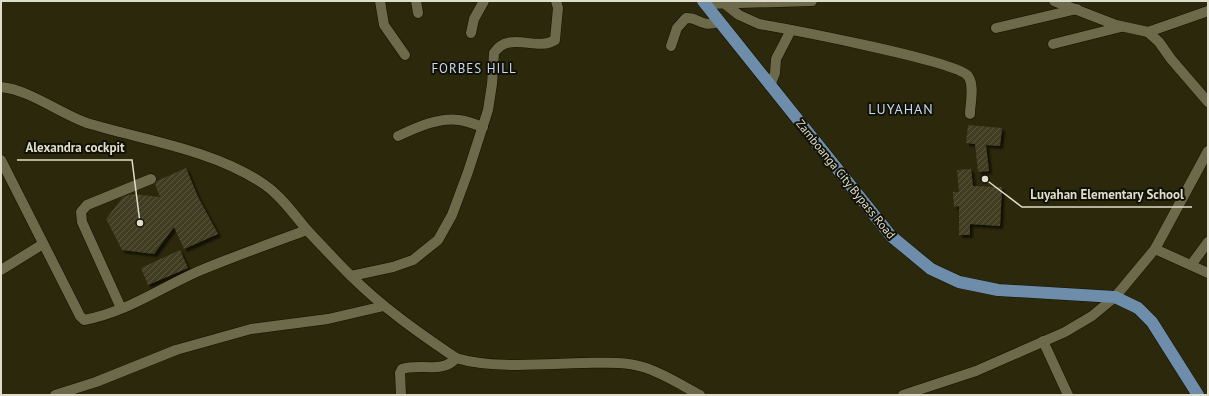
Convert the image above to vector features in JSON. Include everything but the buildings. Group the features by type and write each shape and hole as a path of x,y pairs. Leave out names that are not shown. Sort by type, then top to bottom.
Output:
{"main road":[{"name":"Zamboanga City Bypass Road","path":"704,2 890,236 931,269 959,282 998,290 1115,297 1138,308 1152,322 1198,395"}],"street":[{"path":"380,1 384,25 405,55"},
{"path":"416,1 418,13"},
{"path":"470,33 474,20 484,1"},
{"path":"351,276 393,267 413,260 438,240 452,215 488,110 492,84 494,53 503,44 513,42 548,43 556,40 558,8 556,1"},
{"path":"704,2 725,4 812,1"},
{"path":"1054,1 1123,27 1148,32 1208,11"},
{"path":"725,4 739,15 760,24 915,57 959,68 968,76 971,84 970,114"},
{"path":"996,28 1077,9"},
{"path":"671,46 677,28 686,18 691,18 704,24 719,22"},
{"path":"1052,44 1123,27"},
{"path":"770,86 776,59 791,30"},
{"path":"1148,32 1159,42 1171,59 1208,102"},
{"path":"1,87 11,88 68,116 119,133 162,143 215,160 258,180 275,192 307,230 351,276 384,306 456,358 470,362 536,365 613,362 635,365 662,374 700,395"},
{"path":"398,136 430,123 442,121 458,120 483,126"},
{"path":"903,395 976,371 1043,342 1092,316 1115,297 1156,248 1208,151"},
{"path":"1,160 80,316 84,320 121,308 199,271 307,230"},
{"path":"121,308 82,222 81,212 87,205 151,179"},
{"path":"1191,265 1208,242"},
{"path":"1,270 43,244"},
{"path":"1156,248 1208,273"},
{"path":"54,395 96,382 176,350 245,331 328,319 384,306"},
{"path":"1043,342 1068,395"},
{"path":"401,395 400,373 402,369 444,367 456,358"}],"place":[{"name":"Luyahan Elementary School","path":"985,179"},
{"name":"Alexandra cockpit","path":"140,223"}],"district":[{"name":"FORBES HILL","path":"474,68"},
{"name":"LUYAHAN","path":"901,109"}]}
